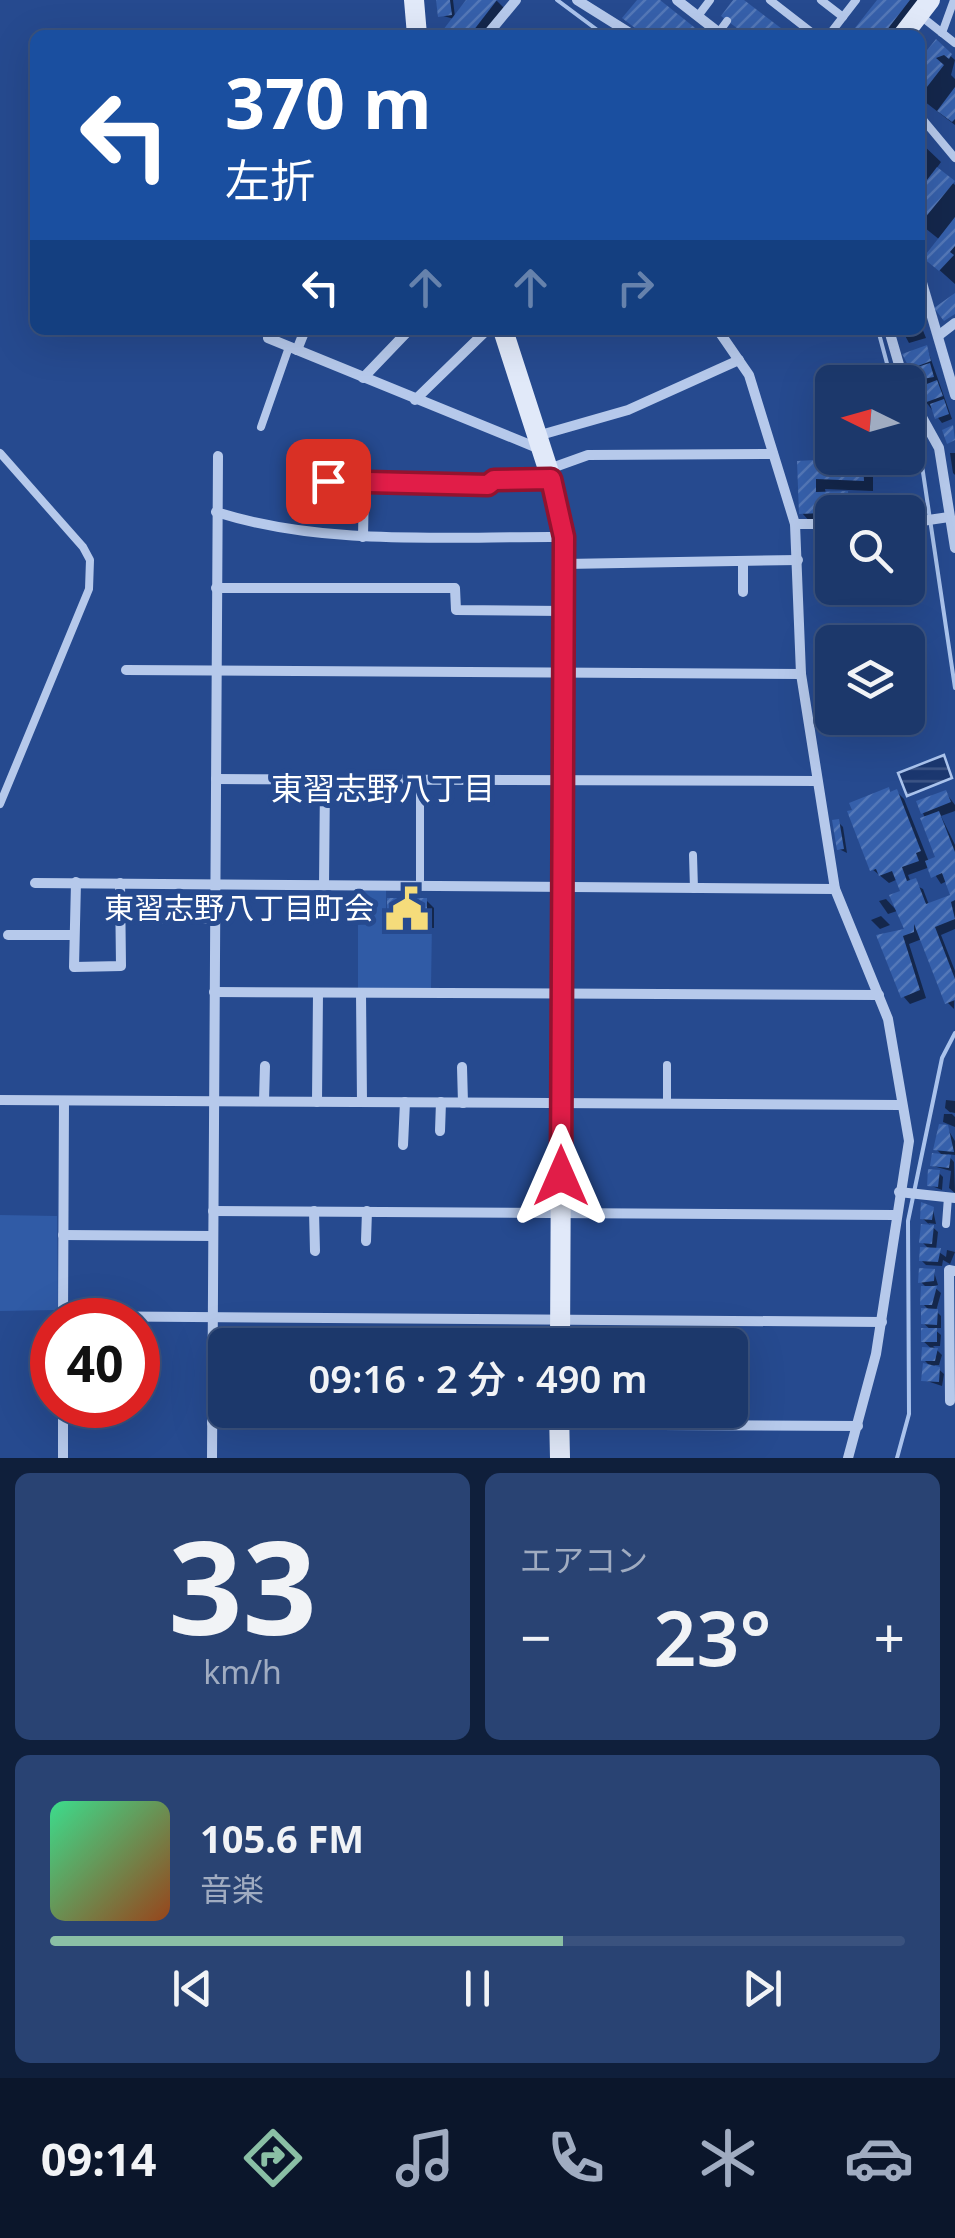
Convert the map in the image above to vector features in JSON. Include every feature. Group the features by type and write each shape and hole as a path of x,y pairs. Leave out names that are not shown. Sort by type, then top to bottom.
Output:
{"street":[{"path":"414,0 417,30"},
{"path":"492,30 516,0"},
{"path":"678,0 715,30"},
{"path":"581,2 625,30"},
{"path":"907,30 924,7"},
{"path":"925,293 955,394"},
{"path":"938,336 955,324"},
{"path":"293,349 302,335"},
{"path":"364,378 404,335"},
{"path":"415,400 482,335"},
{"path":"505,335 544,458 564,537 560,1328"},
{"path":"722,335 748,375 796,524 802,674 835,889 888,1019 909,1141 902,1192 894,1215 882,1322 848,1458"},
{"path":"890,335 899,365"},
{"path":"268,338 544,458 773,454"},
{"path":"292,479 488,485 628,410 739,360"},
{"path":"925,423 939,448 955,548"},
{"path":"212,1328 218,456"},
{"path":"364,484 364,537"},
{"path":"216,512 258,525 364,537 564,537"},
{"path":"796,524 815,524"},
{"path":"564,564 798,560"},
{"path":"743,562 743,592"},
{"path":"216,588 456,588 456,610 564,611"},
{"path":"126,670 802,674"},
{"path":"216,780 816,781"},
{"path":"324,886 325,780"},
{"path":"35,882 835,889"},
{"path":"76,882 74,967 121,966 120,884"},
{"path":"8,935 73,936"},
{"path":"214,992 879,995"},
{"path":"317,1102 318,993"},
{"path":"361,993 362,1102"},
{"path":"264,1101 265,1066"},
{"path":"462,1067 463,1102"},
{"path":"0,1100 900,1105"},
{"path":"63,1298 64,1101"},
{"path":"403,1145 405,1102"},
{"path":"440,1131 441,1102"},
{"path":"902,1192 952,1198"},
{"path":"213,1211 894,1215"},
{"path":"314,1211 315,1251"},
{"path":"366,1241 367,1212"},
{"path":"64,1235 213,1236"},
{"path":"950,1401 954,1320 948,1315 950,1270 955,1270"},
{"path":"160,1317 882,1322"},
{"path":"748,1423 858,1426"},
{"path":"63,1428 63,1458"},
{"path":"212,1428 212,1458"},
{"path":"559,1428 560,1458"}],"lane":[{"path":"698,16 710,0"},
{"path":"770,0 809,30"},
{"path":"821,0 843,17"},
{"path":"833,30 856,0"},
{"path":"942,33 954,0"},
{"path":"924,7 942,33 955,43"},
{"path":"722,30 728,21"},
{"path":"925,122 955,158"},
{"path":"262,427 293,349"},
{"path":"0,453 83,547 90,572 89,589 0,804"},
{"path":"420,781 420,887"},
{"path":"693,855 694,889"},
{"path":"148,920 215,920"},
{"path":"667,1064 667,1104"},
{"path":"946,1224 952,1198"}],"shaded area":[{"path":"944,755 952,778 907,796 898,773"},
{"path":"386,890 386,921 432,921 431,989 358,988 358,891"},
{"path":"0,1215 57,1216 58,1298 30,1298 30,1310 0,1311"}],"building":[{"path":"436,0 450,0 452,15 438,17"},
{"path":"466,0 497,0 474,30 443,30"},
{"path":"637,0 660,0 698,30 638,30 622,18"},
{"path":"733,0 744,0 783,30 739,30 721,16"},
{"path":"877,0 910,0 887,30 853,30"},
{"path":"936,39 952,54 949,59 944,55 936,58 944,65 925,90 925,53"},
{"path":"955,87 955,119 952,122 937,111"},
{"path":"937,167 955,181 925,218 925,183"},
{"path":"955,217 955,246 950,252 954,255 939,271 925,255"},
{"path":"955,293 955,314 944,321 934,308"},
{"path":"927,345 931,361 908,365 902,354"},
{"path":"930,363 934,377 925,379 924,365"},
{"path":"937,380 943,396 925,403 925,385"},
{"path":"944,399 949,414 935,419 930,404"},
{"path":"953,425 955,440 947,444 942,430"},
{"path":"815,460 815,475 864,475 864,481 816,479 816,492 848,491 848,495 815,495 815,513 799,514 797,461"},
{"path":"889,787 890,792 897,789 921,851 916,853 919,861 902,867 907,881 916,878 926,904 950,895 942,873 931,878 925,861 935,857 920,818 939,811 955,852 955,900 951,902 955,919 935,927 955,979 955,1000 945,1004 914,924 914,932 903,936 920,990 901,998 876,935 904,929 889,895 900,891 892,871 879,876 876,869 870,871 847,811 852,810 849,803"},
{"path":"946,790 951,802 921,814 916,801"},
{"path":"839,819 844,849 837,850 832,820"},
{"name":"東習志野八丁目町会","path":"387,898 427,898 427,921 387,919"},
{"path":"939,1124 948,1125 954,1152 933,1150"},
{"path":"932,1153 951,1155 949,1168 930,1166"},
{"path":"928,1169 940,1170 938,1187 927,1186"},
{"path":"921,1202 934,1207 932,1220 920,1219"},
{"path":"921,1224 934,1225 932,1244 919,1243"},
{"path":"920,1247 941,1248 938,1262 919,1261"},
{"path":"919,1268 935,1269 934,1281 918,1283"},
{"path":"921,1286 937,1286 932,1305 920,1305"},
{"path":"921,1308 938,1309 937,1325 921,1324"},
{"path":"921,1328 937,1328 937,1342 921,1342"},
{"path":"922,1347 938,1348 935,1361 921,1361"},
{"path":"923,1363 940,1367 939,1382 921,1381"}],"waterway":[{"path":"557,0 597,30"},
{"path":"879,335 887,365"},
{"path":"923,475 955,688"},
{"path":"897,1458 909,1414 908,1221 942,1058 955,1033"}],"place":[{"name":"東習志野八丁目町会","path":"407,909"}],"district":[{"name":"東習志野八丁目","path":"383,789"}],"route":[{"path":"328,481 488,485 494,480 551,479 564,537 561,1176"}]}
